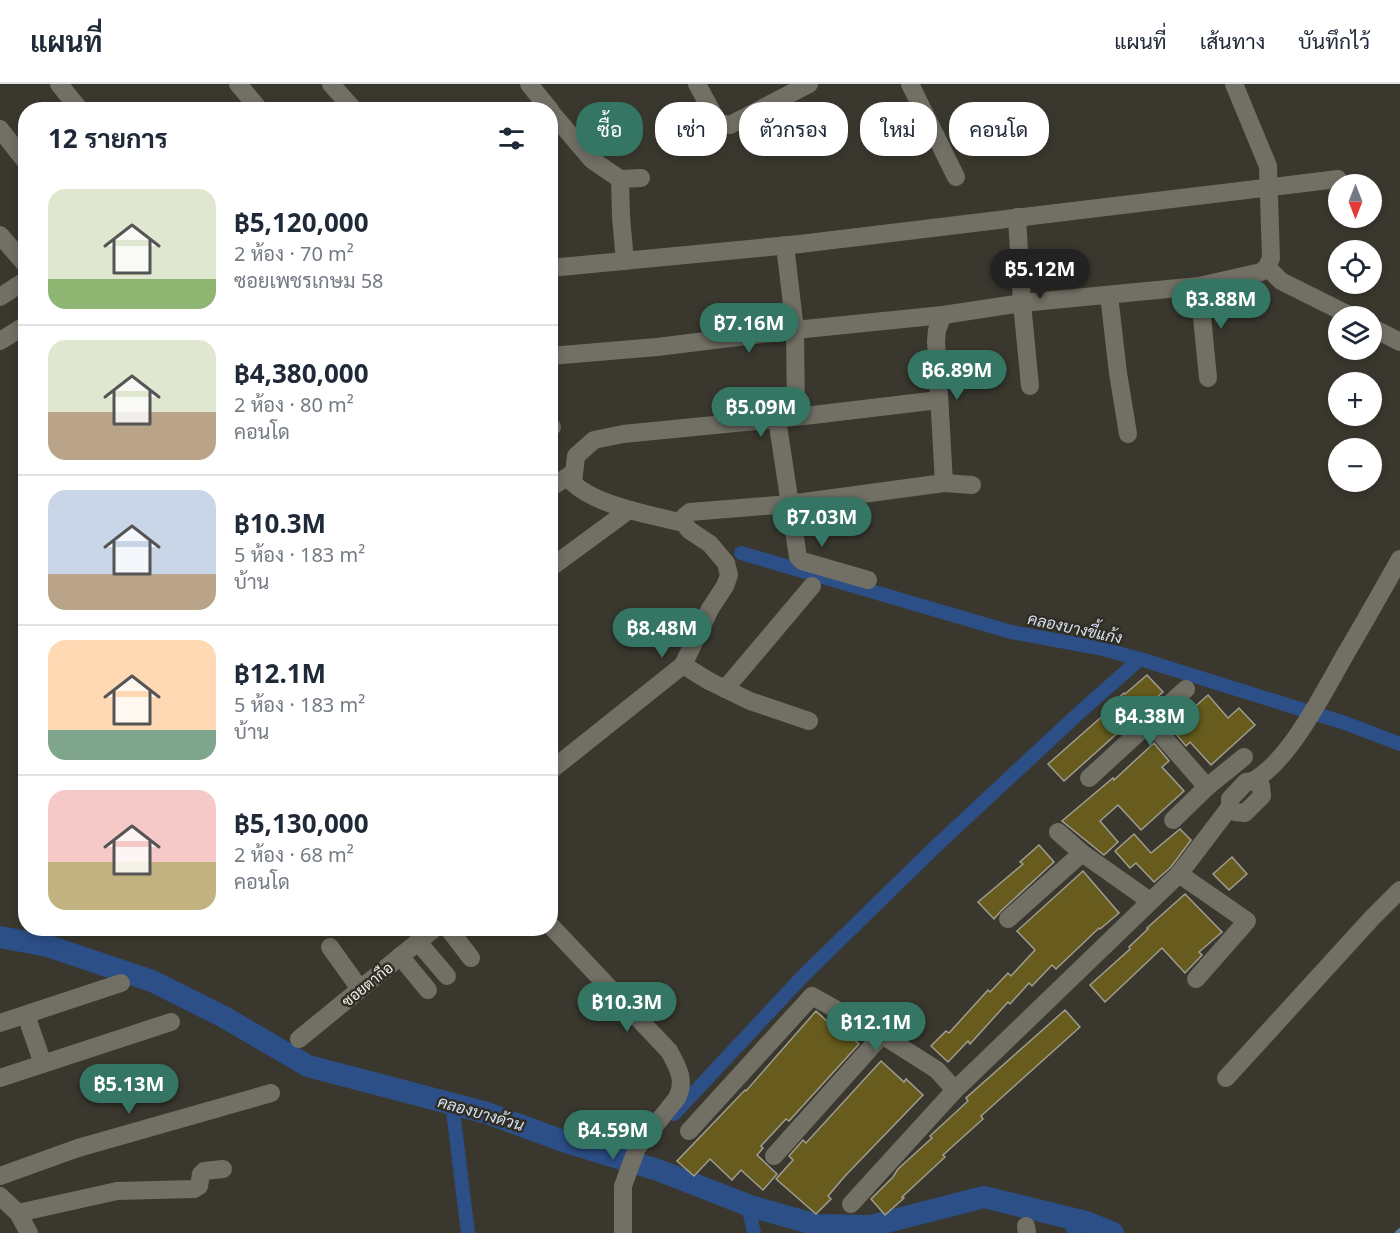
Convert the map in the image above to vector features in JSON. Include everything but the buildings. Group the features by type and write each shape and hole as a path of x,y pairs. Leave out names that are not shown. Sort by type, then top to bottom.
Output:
{"street":[{"path":"59,84 74,102"},
{"path":"237,84 253,102"},
{"path":"331,84 347,102"},
{"path":"529,84 544,102"},
{"path":"697,84 718,123 730,125 802,86"},
{"path":"910,84 956,177"},
{"path":"558,355 657,347 943,315 1022,303 1199,286 1261,272 1272,258 1268,166 1234,84"},
{"path":"558,120 592,160 620,179 641,178"},
{"path":"0,129 18,152"},
{"path":"620,179 625,261"},
{"path":"558,267 785,245 1328,180"},
{"path":"1017,217 1030,386"},
{"path":"0,235 18,256"},
{"path":"785,245 795,330 796,417"},
{"path":"1267,267 1281,281 1331,306"},
{"path":"0,297 18,285"},
{"path":"1199,286 1208,378"},
{"path":"1109,295 1128,434"},
{"path":"943,315 937,330 936,341 944,483"},
{"path":"0,341 18,330"},
{"path":"1382,333 1400,342"},
{"path":"684,524 629,510 580,489 573,483 576,456 594,441 623,434 939,400"},
{"path":"777,419 798,557 802,561 868,580"},
{"path":"558,483 573,473"},
{"path":"558,765 683,665 710,609 725,586 729,575 726,563 710,544 688,530 684,524 685,516 690,512 789,504 944,483 972,485"},
{"path":"558,562 629,510"},
{"path":"851,1204 955,1090 1179,874 1228,815 1232,796 1246,782 1261,781 1294,740 1329,684 1400,559"},
{"path":"725,689 812,586"},
{"path":"683,665 750,701 809,721"},
{"path":"1089,778 1185,689"},
{"path":"1150,722 1204,790 1217,812 1228,815"},
{"path":"1173,820 1204,790 1244,757"},
{"path":"1058,832 1082,853 1150,901"},
{"path":"1008,919 1082,853"},
{"path":"1179,874 1247,921 1196,979"},
{"path":"1226,1078 1400,890"},
{"path":"558,933 669,1051 682,1080 677,1098 637,1148 623,1186 623,1233"},
{"name":"ซอยตากือ","path":"299,1039 425,936"},
{"path":"454,936 471,958"},
{"path":"418,942 447,976"},
{"path":"330,947 360,988"},
{"path":"400,956 428,990"},
{"path":"0,1023 121,982"},
{"path":"688,1131 812,996 882,1035 937,1070 955,1090"},
{"path":"26,1015 44,1064"},
{"path":"0,1078 171,1022"},
{"path":"774,1156 882,1035"},
{"path":"0,1176 78,1148 272,1093"},
{"path":"18,1213 117,1191 194,1189 199,1186 201,1174 204,1171 223,1169"},
{"path":"0,1196 18,1213 29,1233"}],"waterway":[{"name":"คลองบางขี้แก้ง","path":"741,553 1011,632 1099,648 1140,659 1345,723 1400,744"},
{"path":"674,1114 803,976 934,848 1140,659"},
{"name":"คลองบางด้วน","path":"0,937 48,946 152,981 224,1017 308,1066 487,1113 566,1142 658,1170 750,1206 817,1225 871,1226 984,1197 1086,1222 1113,1233"},
{"path":"452,1103 468,1233"},
{"path":"748,1205 754,1233"},
{"path":"1070,1218 1074,1233"},
{"path":"1397,1233 1400,1230"}]}
